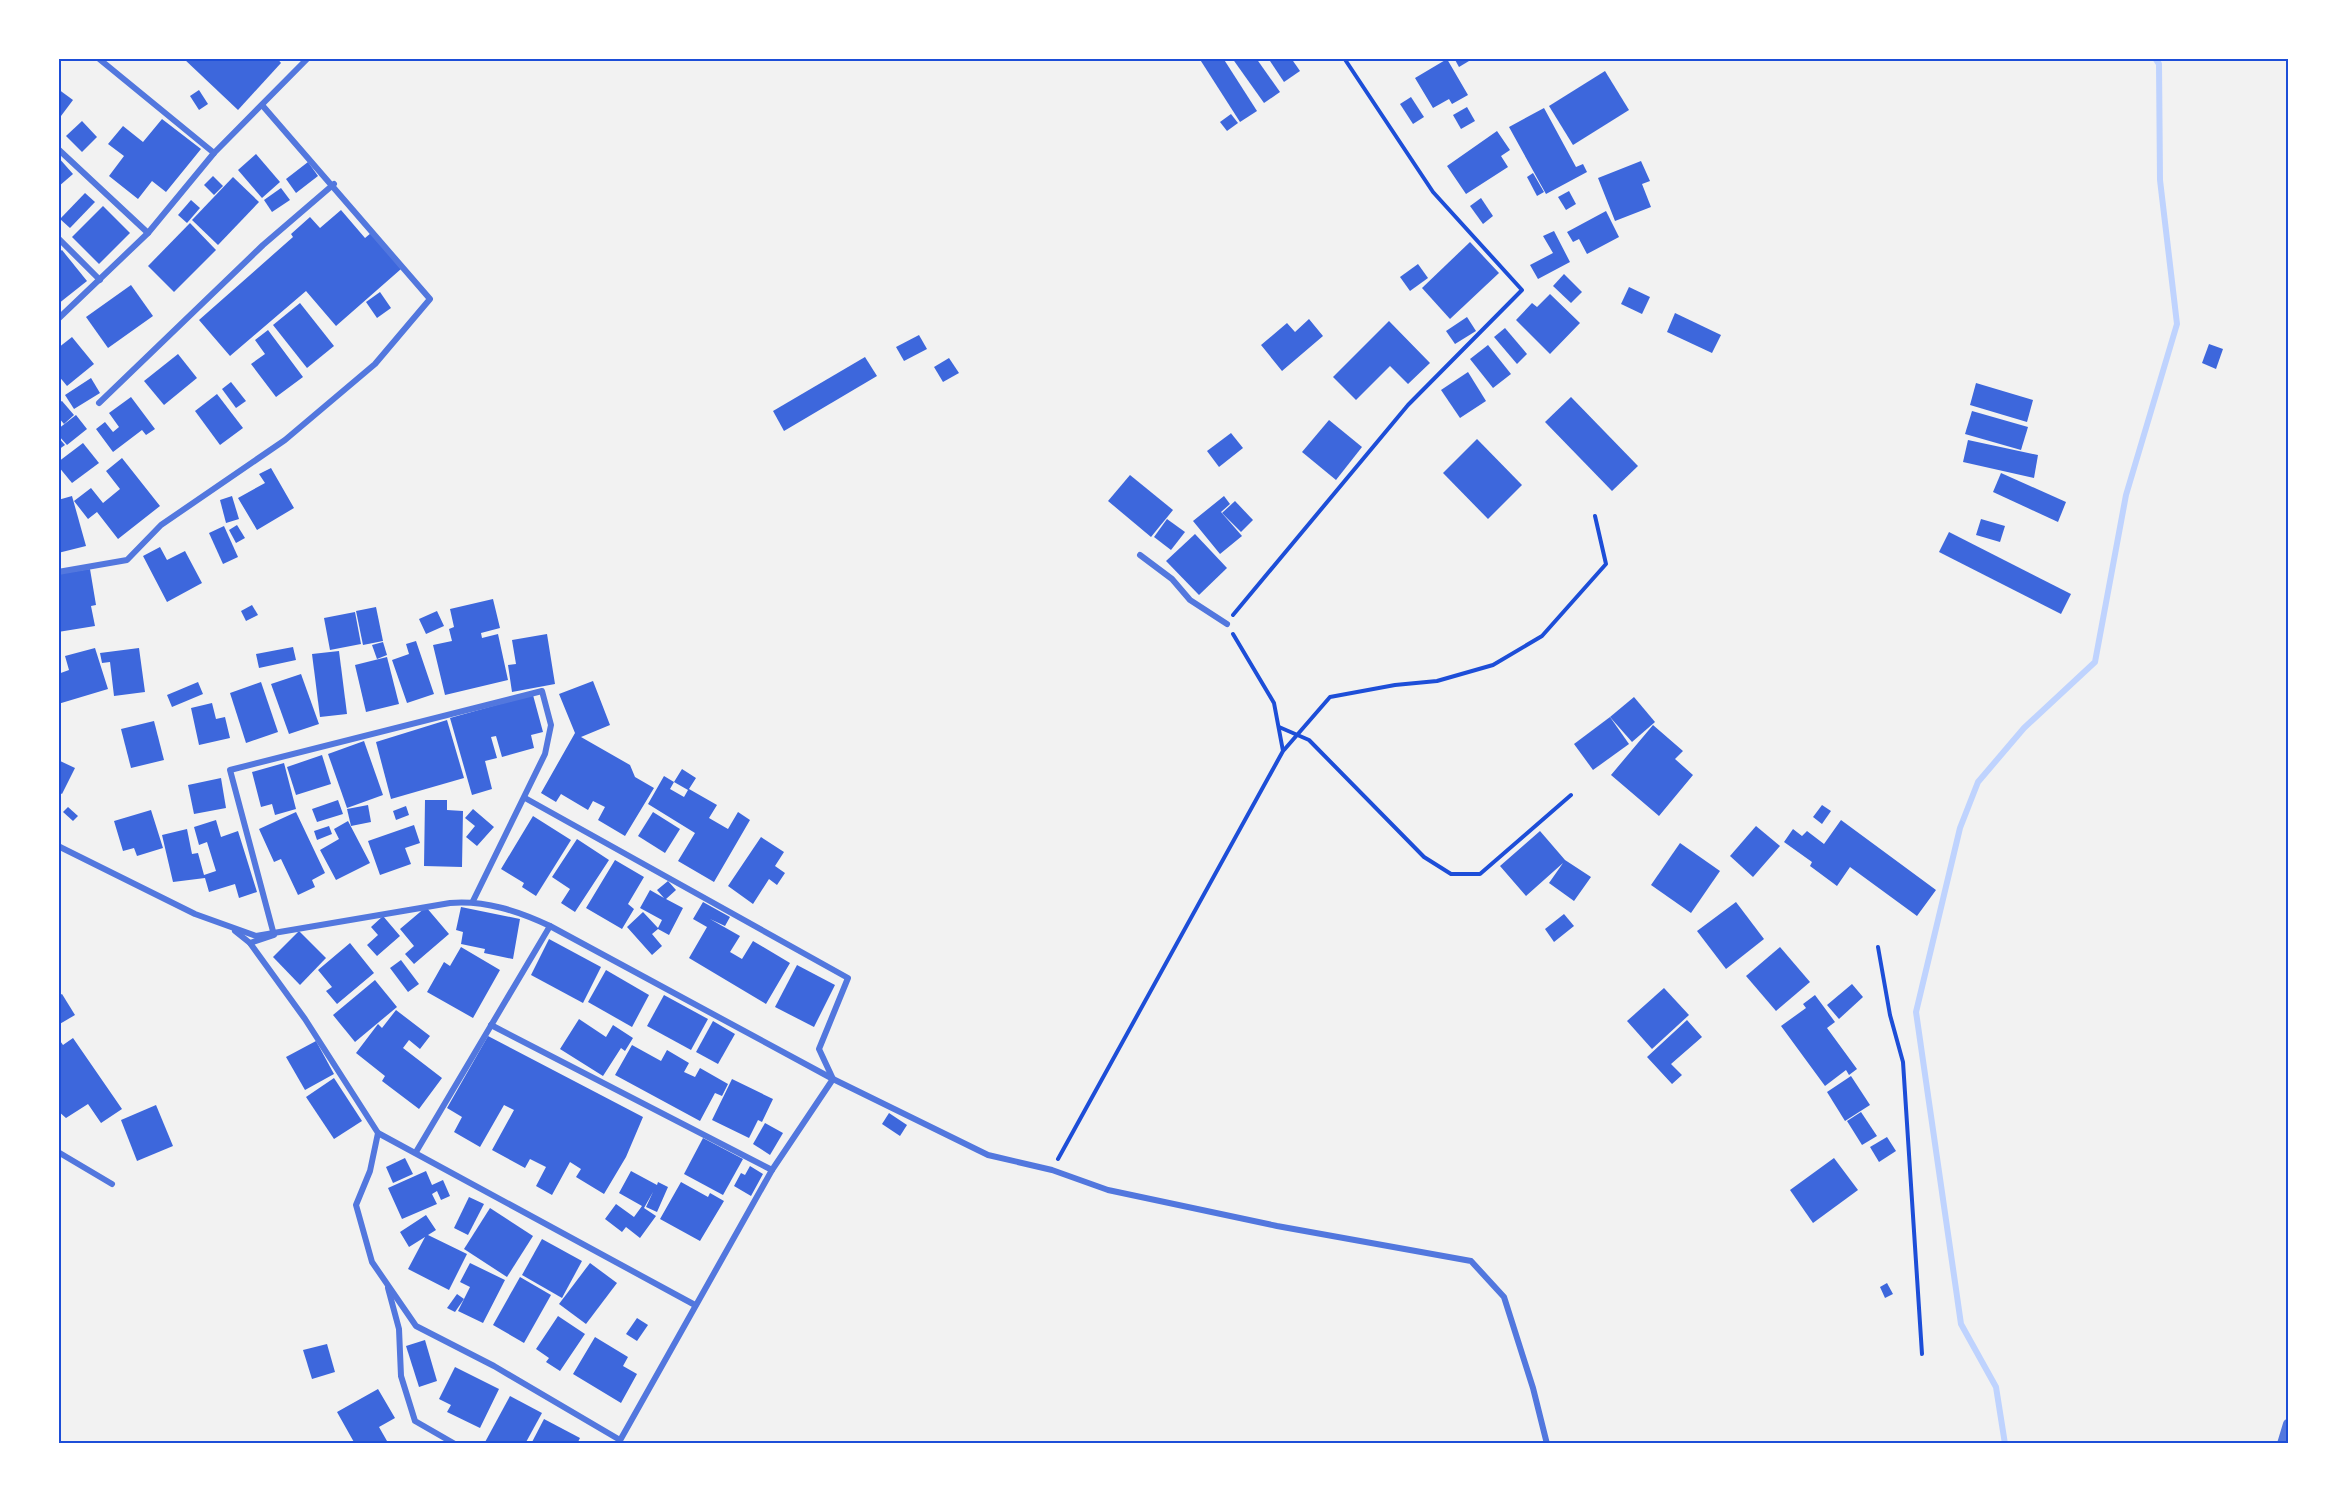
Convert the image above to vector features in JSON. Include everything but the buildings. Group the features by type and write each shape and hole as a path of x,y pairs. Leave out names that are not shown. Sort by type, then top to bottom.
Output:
{"street":[{"path":"98,58 214,153"},
{"path":"58,320 148,233 214,153 308,58"},
{"path":"58,572 127,560 161,525 285,440 375,364 430,299 334,184 262,105"},
{"path":"58,149 148,233"},
{"path":"99,403 263,244 334,184"},
{"path":"58,238 100,280"},
{"path":"1140,555 1172,579 1190,600 1227,624"},
{"path":"274,935 230,770 542,691 551,725 545,754 473,901"},
{"path":"525,798 848,978 819,1049 833,1079"},
{"path":"58,846 195,914 256,936 274,935 473,901 504,908 550,926 833,1079 988,1155 1052,1170 1108,1190 1277,1226 1471,1260 1504,1297 1547,1443"},
{"path":"416,1152 550,926"},
{"path":"230,927 250,944 305,1019 378,1133 695,1305"},
{"path":"250,944 274,935"},
{"path":"491,1025 772,1170"},
{"path":"378,1133 369,1171 356,1204 372,1262 416,1326 494,1366 619,1442 772,1170 833,1079"},
{"path":"58,1152 112,1184"},
{"path":"387,1284 399,1329 401,1376 415,1421 455,1443"},
{"path":"2282,1443 2289,1424"}],"path":[{"path":"1283,751 1274,703 1227,624 1408,405 1522,290 1433,192 1344,58"},
{"path":"1052,1170 1283,751 1330,697 1395,685 1437,681 1493,665 1542,636 1606,564 1595,516"},
{"path":"1279,727 1309,740 1424,857 1451,874 1480,874 1571,795"},
{"path":"1878,947 1890,1015 1904,1062 1922,1354"}],"waterway":[{"path":"2005,1444 1996,1387 1961,1324 1916,1012 1960,828 1978,782 2024,728 2095,662 2126,495 2177,324 2160,180 2159,64 2155,58"}]}
